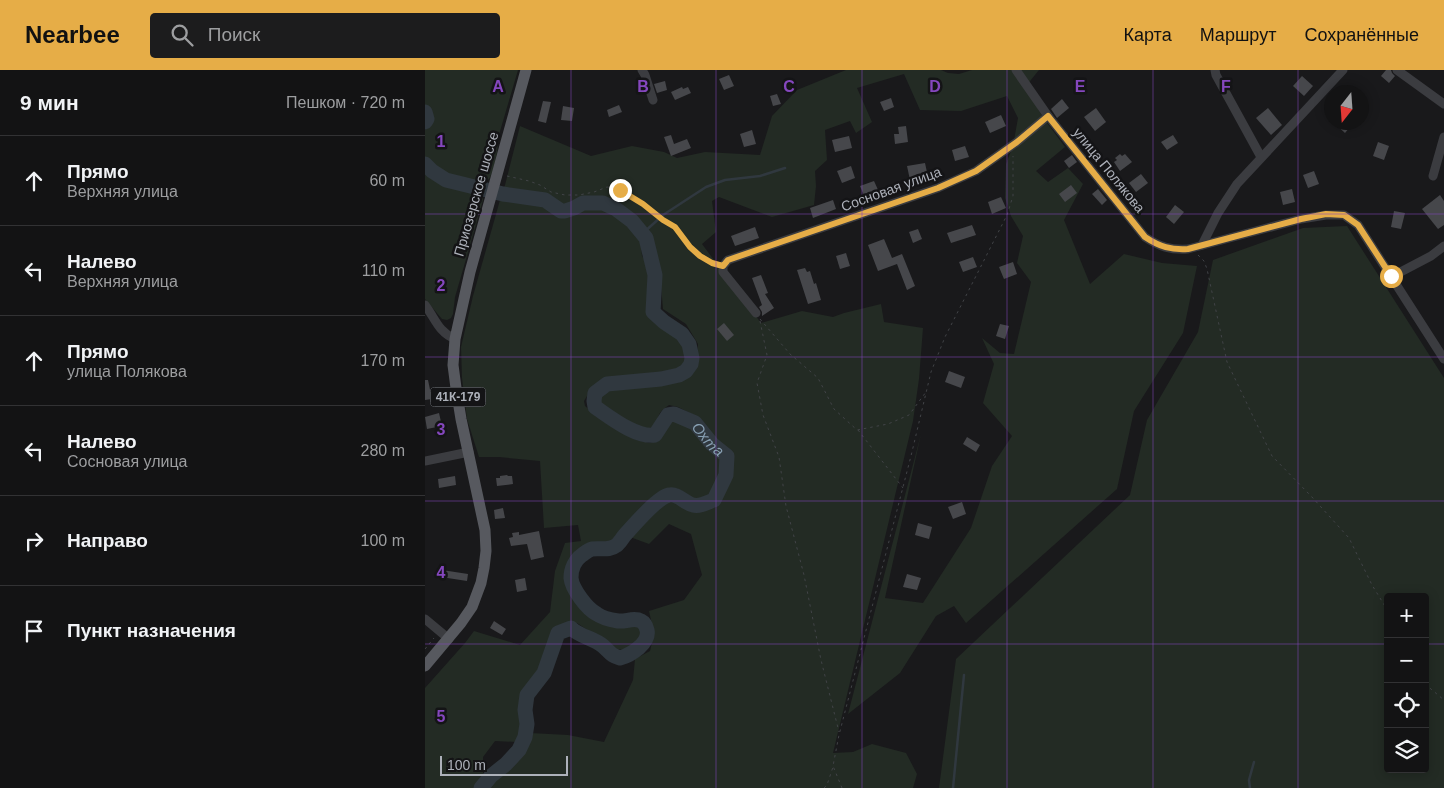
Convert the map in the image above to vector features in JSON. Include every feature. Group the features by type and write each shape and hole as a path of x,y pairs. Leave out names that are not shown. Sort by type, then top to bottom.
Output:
{"main road":[{"name":"Приозерское шоссе","path":"425,666 444,635 461,623 472,607 481,583 486,551 485,530 461,420 453,365 455,339 486,212 527,70"}],"street":[{"path":"642,70 653,100"},
{"name":"улица Полякова","path":"1016,70 1048,116 1145,237 1153,243 1172,250 1188,249 1301,219 1326,214 1344,215 1358,225 1444,359"},
{"path":"1215,70 1216,76 1261,157"},
{"path":"1203,245 1218,213 1232,191 1261,157 1343,70"},
{"path":"1397,70 1444,104"},
{"name":"Сосновая улица","path":"725,263 938,188 976,171 1013,146 1048,116"},
{"path":"1433,176 1444,137"},
{"path":"1391,276 1431,256 1444,246"},
{"path":"725,263 723,272 756,313"},
{"path":"425,305 446,336 455,339"},
{"path":"425,461 469,452"},
{"path":"425,620 444,635"}],"path":[{"path":"824,788 827,785 833,766 839,734 931,372 945,337 1007,215 1013,196 1013,146"},
{"path":"496,176 512,176 540,185 551,192 565,195 587,194 607,187 620,190 675,227 690,247 700,256 712,263 725,263"},
{"path":"1188,249 1205,261 1227,362 1272,456 1349,538 1372,586 1384,605"},
{"path":"839,734 821,660 804,574 786,506 779,457 763,416 757,383 767,355 760,318 790,354 818,378 834,409 857,430 903,488"},
{"path":"857,430 888,424 909,414 926,391"},
{"path":"425,649 444,635"},
{"path":"1429,687 1444,700"},
{"path":"833,766 842,788"}],"shaded area":[{"path":"425,70 518,70 498,138 493,171 489,179 482,184 447,175 425,157 425,130 430,121 429,113 425,106"},
{"path":"846,70 941,70 959,74 972,70 1039,70 1026,86 1042,116 1065,147 1036,171 1048,182 1068,168 1083,184 1064,220 1090,284 1124,254 1162,263 1197,266 1183,333 1134,411 1117,489 966,623 954,606 936,616 900,673 848,714 921,434 885,598 923,603 971,528 992,466 1012,436 983,403 994,364 982,338 1000,353 1014,354 1031,282 1017,263 1023,236 1011,216 1005,198 1006,164 1013,146 1018,118 1007,96 961,111 920,110 904,74 857,88 872,122 856,133 850,121 825,130 827,160 815,171 814,205 772,217 719,197 712,201 716,232 702,244 761,323 802,311 833,317 881,304 884,322 923,328 913,421 833,753 853,752 872,744 906,753 917,774 913,788 484,788 523,754 530,733 568,735 604,742 633,680 635,659 650,651 654,634 649,611 684,600 702,575 691,534 669,524 649,544 630,537 655,509 667,499 677,501 698,511 716,503 730,475 731,453 717,440 698,417 678,407 669,405 660,413 653,427 649,429 627,421 600,404 599,400 604,392 613,388 683,380 696,367 698,344 686,324 663,309 660,274 651,238 636,217 620,205 604,199 584,198 563,205 549,196 504,189 520,126 591,156 632,146 664,152 677,158 705,152 760,155 772,116 797,90"},
{"path":"425,172 439,183 482,195 483,200 455,297 453,314 447,320 442,319 425,299"},
{"path":"500,200 545,205 558,216 580,209 600,208 617,214 630,224 641,243 642,256 649,266 648,314 683,344 686,365 682,370 662,374 603,380 592,388 584,401 585,406 594,414 637,440 650,443 656,441 669,421 680,421 693,428 720,455 723,463 722,472 718,484 711,495 704,500 699,501 682,491 669,489 653,499 623,530 615,542 609,545 589,546 569,562 564,576 586,612 601,623 624,626 640,625 643,637 627,650 616,649 577,623 566,624 556,630 541,670 523,693 520,710 521,732 517,742 495,741 483,757 483,776 474,788 425,788 425,688 474,631 520,645 550,612 555,571 565,543 581,541 578,525 544,528 540,461 479,457 467,419 462,378 461,347"},
{"path":"1347,226 1444,378 1444,788 939,788 956,659 1130,495 1147,420 1198,332 1213,260 1303,228"}],"building":[{"path":"1386,70 1391,70 1395,76 1389,83 1381,76"},
{"path":"729,75 734,86 724,90 719,79"},
{"path":"1302,76 1313,86 1304,96 1293,86"},
{"path":"665,81 667,90 657,93 654,84"},
{"path":"682,87 683,89 688,87 691,93 675,100 671,92"},
{"path":"777,94 781,104 773,106 770,96"},
{"path":"891,98 894,107 884,111 880,102"},
{"path":"1062,99 1069,108 1057,118 1051,109"},
{"path":"543,101 551,102 546,123 538,121"},
{"path":"619,105 622,112 609,117 607,110"},
{"path":"563,106 574,108 572,121 561,120"},
{"path":"1096,108 1106,122 1095,131 1084,117"},
{"path":"1268,108 1282,125 1271,135 1256,118"},
{"path":"1001,115 1006,126 990,133 985,122"},
{"path":"906,126 908,142 895,144 894,134 899,134 898,127"},
{"path":"752,130 756,144 744,147 740,134"},
{"path":"671,135 674,144 687,139 691,148 671,156 664,137"},
{"path":"1173,135 1178,143 1167,150 1161,142"},
{"path":"849,136 852,148 835,152 832,140"},
{"path":"1378,142 1389,146 1384,160 1373,156"},
{"path":"965,146 969,157 955,161 952,150"},
{"path":"1120,154 1122,156 1125,154 1132,162 1120,171 1114,162 1117,160 1115,158"},
{"path":"1072,155 1077,162 1069,168 1064,161"},
{"path":"925,163 928,177 910,180 907,166"},
{"path":"851,166 855,178 842,183 837,171"},
{"path":"1314,171 1319,184 1308,188 1303,175"},
{"path":"1141,174 1148,183 1136,192 1129,183"},
{"path":"874,181 879,192 865,198 860,186"},
{"path":"1071,185 1077,193 1065,202 1059,194"},
{"path":"1098,189 1107,200 1102,205 1092,194"},
{"path":"1292,189 1295,202 1283,205 1280,192"},
{"path":"1440,195 1444,201 1444,225 1438,229 1422,209"},
{"path":"1001,197 1006,208 992,214 988,202"},
{"path":"833,200 836,209 813,218 810,208"},
{"path":"1175,205 1184,212 1174,224 1166,217"},
{"path":"1394,211 1405,213 1401,229 1391,227"},
{"path":"972,225 976,235 951,243 947,233"},
{"path":"755,227 759,238 735,246 731,236"},
{"path":"918,229 922,239 913,243 909,232"},
{"path":"884,239 892,258 902,254 915,286 907,290 897,264 878,271 868,245"},
{"path":"846,253 850,266 840,269 836,256"},
{"path":"973,257 977,267 963,272 959,262"},
{"path":"1013,262 1017,274 1004,279 999,267"},
{"path":"805,268 807,272 810,271 814,284 816,283 821,300 808,304 797,270"},
{"path":"761,275 768,293 765,294 774,308 762,316 759,307 762,305 752,278"},
{"path":"724,323 734,335 727,341 717,329"},
{"path":"1000,324 1009,326 1005,339 996,336"},
{"path":"949,371 965,377 961,388 945,382"},
{"path":"425,380 428,380 432,399 425,400"},
{"path":"439,413 442,426 427,429 425,417"},
{"path":"967,437 980,445 976,452 963,444"},
{"path":"507,475 512,476 513,484 497,486 496,478"},
{"path":"455,476 456,485 439,488 438,479"},
{"path":"962,502 966,514 953,519 948,507"},
{"path":"503,508 505,518 495,519 494,510"},
{"path":"918,523 932,527 929,539 915,535"},
{"path":"539,531 544,557 531,560 527,544 511,546 509,538 513,537 512,533 519,532 519,535"},
{"path":"442,570 468,574 467,581 441,577"},
{"path":"907,574 921,578 917,590 903,587"},
{"path":"525,578 527,590 517,592 515,580"},
{"path":"494,621 506,629 502,635 490,628"}],"waterway":[{"name":"Охта","path":"425,112 427,119 425,122"},
{"name":"Охта","path":"425,164 446,180 503,194 545,200 561,211 574,208 583,203 603,203 616,209 632,221 646,238 655,275 653,312 682,334 689,344 692,358 691,364 686,371 679,375 661,379 607,384 595,393 595,407 623,426 648,435 655,435 668,415 674,414 695,423 712,444 727,456 726,475 714,500 696,505 690,504 675,495 664,497 645,513 617,545 608,549 591,549 577,559 571,578 574,588 585,603 604,618 618,621 636,619 642,622 647,630 646,639 639,648 620,658 612,655 599,643 571,628 558,633 544,673 527,695 525,710 527,724 525,737 519,750 481,788"},
{"path":"642,234 663,215 706,187 725,180 760,176 785,168"},
{"path":"953,788 964,675"},
{"path":"1250,788 1249,780 1254,762"}],"route":[{"path":"620,190 675,227 690,247 700,256 712,263 723,266 728,260 938,188 976,171 1017,142 1048,116 1145,237 1153,243 1172,250 1188,249 1301,219 1326,214 1344,215 1358,225 1391,276"}]}
